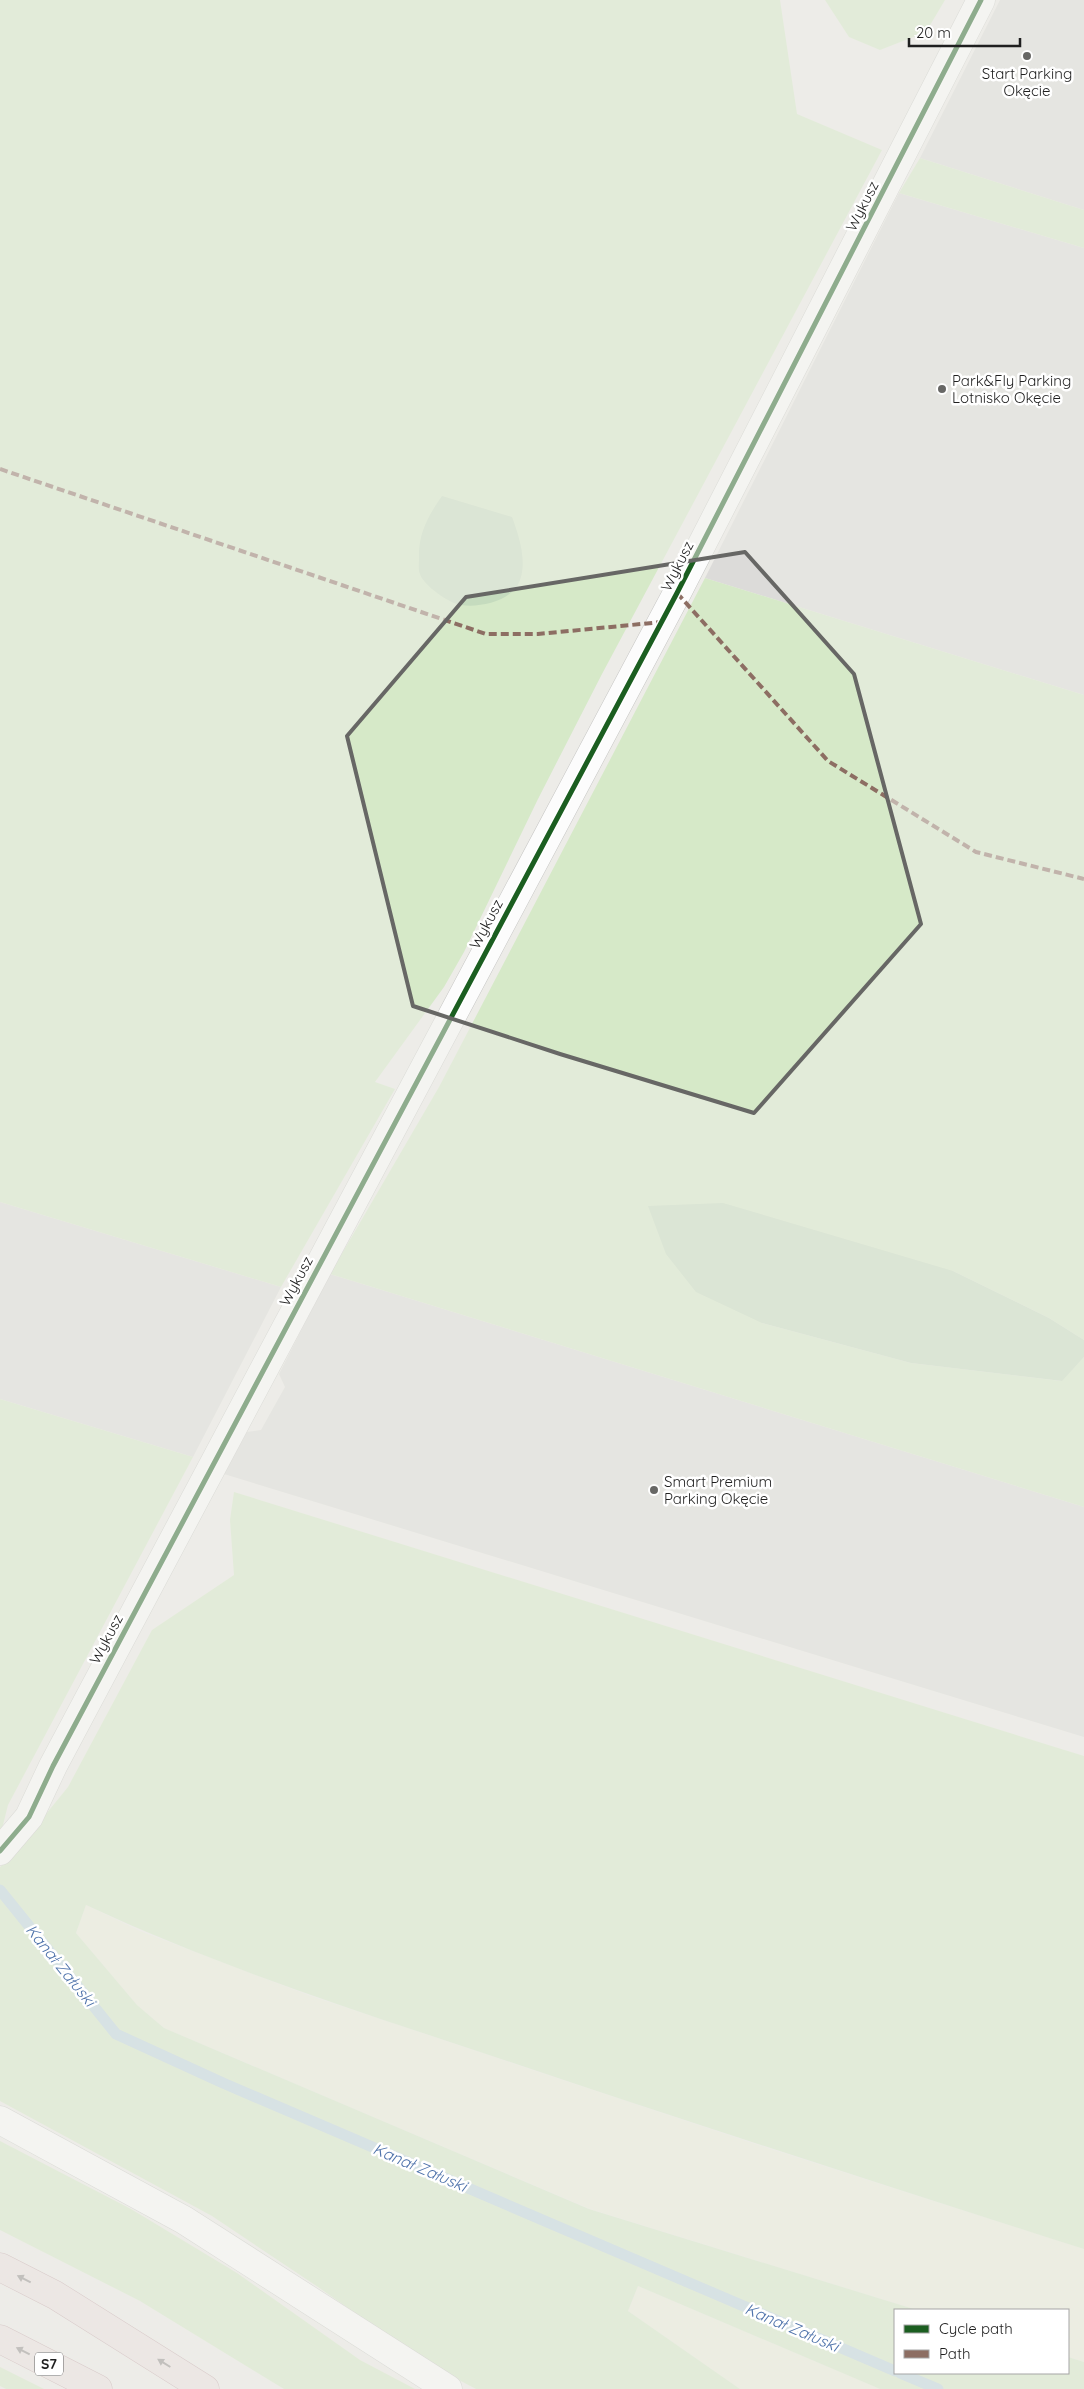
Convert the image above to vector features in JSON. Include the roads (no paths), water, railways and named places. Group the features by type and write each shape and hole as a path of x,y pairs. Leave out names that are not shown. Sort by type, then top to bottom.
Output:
{"highway":[{"path":"0,2267 56,2295 205,2389"},
{"name":"S7","path":"0,2339 98,2389"}],"street":[{"name":"Wykusz","path":"0,1850 29,1817 67,1740 677,593 982,0"},
{"path":"0,2120 184,2220 448,2389"}],"waterway":[{"name":"Kanał Załuski","path":"0,1890 116,2034 223,2083 894,2371"},
{"name":"Kanał Załuski","path":"902,2374 938,2389"}],"place":[{"name":"Start Parking Okęcie","path":"1027,56"},
{"name":"Park&Fly Parking Lotnisko Okęcie","path":"942,389"},
{"name":"Smart Premium Parking Okęcie","path":"654,1490"}]}
